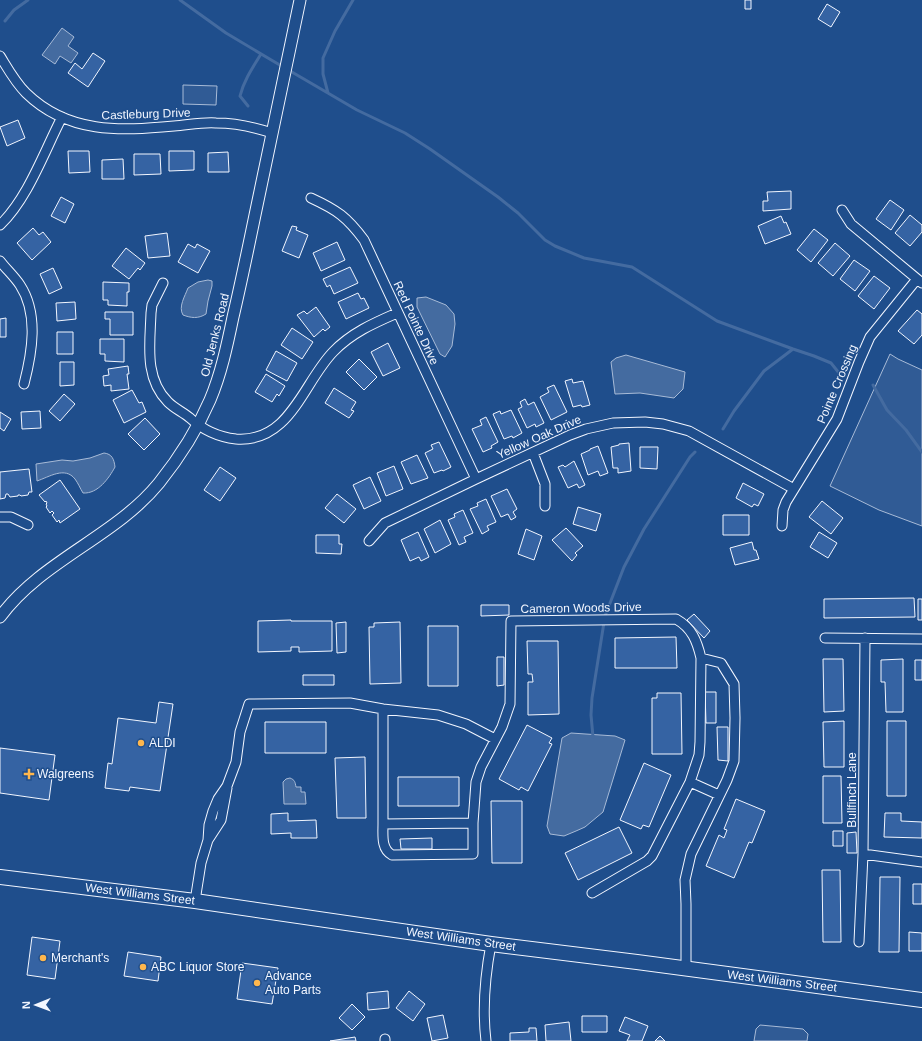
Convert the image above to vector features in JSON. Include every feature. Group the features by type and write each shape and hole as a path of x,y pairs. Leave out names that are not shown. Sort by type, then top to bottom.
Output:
{"main road":[{"name":"West Williams Street","path":"0,877 195,901 491,944 922,1000"}],"street":[{"name":"Old Jenks Road","path":"1,612 58,563 130,513 144,499 158,484 180,455 198,425 211,399 222,366 300,0"},
{"name":"Castleburg Drive","path":"0,56 15,80 36,102 62,117 84,125 103,129 214,123 238,124 272,133"},
{"path":"0,225 12,213 24,193 62,117"},
{"name":"Red Pointe Drive","path":"311,198 341,214 364,240 476,479"},
{"path":"842,210 851,224 919,281"},
{"path":"0,261 20,284 29,306 31,317 30,361 24,384"},
{"name":"Pointe Crossing","path":"782,526 783,510 794,489 837,419 870,337 919,281"},
{"path":"163,283 152,305 151,313 150,364 152,375 161,394 176,410 188,416 209,432 226,438 245,439 265,434 283,421 300,400 325,361 343,342 362,329 397,312"},
{"name":"Yellow Oak Drive","path":"369,541 385,524 476,479 586,428 613,423 645,422 663,424 688,431 794,489"},
{"path":"533,453 546,484 545,506"},
{"path":"0,517 11,517 28,525"},
{"name":"Cameron Woods Drive","path":"383,824 385,848 392,855 473,854 473,823 476,782 481,767 502,726 510,704 511,620 676,619 685,624 698,646 701,658 699,755 690,782 652,856 647,861 592,893"},
{"path":"825,638 922,639"},
{"name":"Bullfinch Lane","path":"859,942 863,854 865,638"},
{"path":"686,969 685,880 690,854 734,761 734,684 721,663 701,658"},
{"path":"195,901 201,863 208,840 222,820 227,786 236,762 240,732 248,704 350,703 383,709 438,715 466,724 495,739"},
{"path":"383,709 383,824 473,823"},
{"path":"690,782 719,795"},
{"path":"863,854 922,862"},
{"path":"486,1041 483,1016 491,944"}],"shaded area":[{"path":"62,28 74,37 68,46 78,53 71,63 60,56 55,64 42,55"},
{"path":"183,85 217,86 216,105 183,104"},
{"path":"208,280 212,281 212,286 206,314 194,318 183,315 181,309 188,288 198,282"},
{"path":"426,297 446,305 454,314 455,324 452,346 445,357 440,354 417,307 417,298"},
{"path":"890,354 922,370 922,526 879,510 830,486"},
{"path":"626,355 685,372 683,389 674,398 640,393 615,394 611,362 616,358"},
{"path":"104,453 109,454 112,457 115,467 110,476 93,491 83,493 75,479 67,473 52,475 37,481 36,464 62,460 73,461 90,458"},
{"path":"571,733 615,736 625,740 603,812 585,827 564,836 550,834 547,826 562,738"},
{"path":"290,778 294,781 296,787 301,787 301,792 305,792 306,804 284,804 283,782"},
{"path":"760,1025 803,1029 808,1034 807,1041 754,1041 756,1029"}],"building":[{"path":"745,0 751,0 751,9 745,9"},
{"path":"827,4 840,12 831,27 818,19"},
{"path":"93,53 105,61 88,87 68,73 75,63 82,69"},
{"path":"18,120 25,138 7,146 0,127"},
{"path":"68,151 89,151 90,172 69,173"},
{"path":"169,151 194,151 194,170 169,171"},
{"path":"228,152 229,172 208,172 208,153"},
{"path":"134,154 160,154 161,174 134,175"},
{"path":"123,159 124,179 102,179 102,160"},
{"path":"791,191 791,209 763,211 763,201 768,201 767,192"},
{"path":"61,197 74,204 65,223 51,216"},
{"path":"890,200 904,210 891,230 876,219"},
{"path":"910,215 922,225 922,232 910,246 895,233"},
{"path":"781,216 784,223 786,222 791,234 765,244 758,226"},
{"path":"292,226 297,227 296,230 308,235 299,258 282,251"},
{"path":"33,228 39,235 43,232 51,242 32,260 17,243"},
{"path":"814,229 828,240 811,262 797,250"},
{"path":"167,233 170,256 148,258 145,236"},
{"path":"337,242 345,260 321,271 313,253"},
{"path":"835,243 850,256 833,276 818,263"},
{"path":"188,244 195,248 197,244 210,251 198,273 178,262"},
{"path":"126,248 145,263 140,270 138,268 129,279 112,266"},
{"path":"854,260 870,271 855,291 840,279"},
{"path":"350,267 358,283 334,294 330,285 327,287 323,279"},
{"path":"53,268 62,288 49,294 40,274"},
{"path":"874,276 890,288 874,309 858,296"},
{"path":"103,282 129,283 129,292 127,292 127,306 108,305 108,300 103,300"},
{"path":"358,293 361,299 364,298 369,308 346,319 338,302"},
{"path":"75,302 76,319 57,321 56,303"},
{"path":"316,307 330,327 325,331 323,329 314,337 297,315 304,311 307,314"},
{"path":"917,310 922,314 922,335 914,344 898,331"},
{"path":"105,312 133,312 133,335 110,335 110,319 105,319"},
{"path":"6,318 6,337 0,337 0,319"},
{"path":"292,328 313,342 302,359 281,345"},
{"path":"57,332 73,332 73,354 57,354"},
{"path":"100,339 124,339 124,362 105,361 105,354 100,354"},
{"path":"388,343 400,368 383,376 371,352"},
{"path":"276,351 297,363 287,381 266,370"},
{"path":"359,359 377,377 364,390 346,372"},
{"path":"60,362 74,362 74,385 60,386"},
{"path":"128,366 129,374 127,374 129,389 111,391 111,385 104,386 103,376 109,375 108,369"},
{"path":"266,374 285,386 279,396 277,394 272,402 255,392"},
{"path":"572,379 573,383 583,381 590,405 573,407 565,381"},
{"path":"554,385 567,412 551,420 540,397 549,392 547,388"},
{"path":"334,388 356,402 351,410 354,411 349,418 325,403"},
{"path":"132,390 139,403 142,402 146,412 124,423 113,400"},
{"path":"64,394 75,404 60,421 49,411"},
{"path":"525,399 528,405 534,402 544,423 536,427 535,424 527,428 518,409 522,407 520,402"},
{"path":"511,410 522,433 513,438 512,436 504,439 493,414 500,411 501,414"},
{"path":"40,411 41,428 22,429 21,412"},
{"path":"0,412 11,419 4,431 0,428"},
{"path":"486,417 498,442 491,446 492,448 483,452 472,429 482,425 480,420"},
{"path":"145,418 160,434 144,450 128,434"},
{"path":"439,442 451,467 434,473 425,453 433,449 431,445"},
{"path":"629,443 631,471 618,473 618,468 613,468 611,447"},
{"path":"598,446 608,473 600,476 598,471 588,475 581,454"},
{"path":"640,447 658,447 657,469 640,468"},
{"path":"417,455 428,478 411,484 401,462"},
{"path":"574,461 585,485 579,488 577,484 568,488 558,467 563,465 565,467"},
{"path":"394,466 403,489 386,496 377,473"},
{"path":"220,467 236,478 220,501 204,490"},
{"path":"29,469 32,492 29,492 28,495 10,497 6,494 5,498 0,499 0,472"},
{"path":"370,477 381,501 364,509 353,485"},
{"path":"60,480 80,509 60,523 59,520 57,522 52,515 54,513 52,511 50,513 46,507 46,501 45,502 39,495"},
{"path":"743,483 764,494 758,506 754,504 752,507 736,498"},
{"path":"507,489 517,509 513,512 516,517 511,520 508,514 501,517 491,496"},
{"path":"337,494 356,509 344,523 325,508"},
{"path":"486,499 496,522 487,526 489,530 482,534 470,509 478,506 477,503"},
{"path":"822,501 843,518 831,534 809,517"},
{"path":"578,507 601,514 596,531 573,524"},
{"path":"463,510 473,533 464,537 466,542 459,545 448,520 455,517 454,514"},
{"path":"723,515 749,515 749,535 723,535"},
{"path":"440,520 451,544 435,553 424,529"},
{"path":"566,528 583,546 575,553 577,555 572,561 552,540"},
{"path":"526,529 542,536 534,560 518,554"},
{"path":"418,532 429,557 421,561 419,557 410,561 401,540"},
{"path":"819,532 837,543 828,558 810,547"},
{"path":"316,535 339,535 339,544 342,544 341,554 316,553"},
{"path":"752,542 759,559 735,565 730,548"},
{"path":"914,598 915,617 824,618 824,599"},
{"path":"918,599 922,599 922,620 918,620"},
{"path":"481,605 509,605 509,615 481,616"},
{"path":"694,614 710,631 704,638 687,620"},
{"path":"258,621 332,621 332,651 299,652 299,647 291,647 291,651 258,652"},
{"path":"346,622 346,652 337,653 336,623"},
{"path":"400,622 401,683 370,684 369,627 374,627 374,623"},
{"path":"428,626 458,626 458,686 428,686"},
{"path":"676,637 677,668 615,668 615,638"},
{"path":"527,641 558,641 559,714 528,715 528,682 533,682 532,674 528,674"},
{"path":"497,657 504,657 504,685 497,686"},
{"path":"823,659 843,659 844,711 824,712"},
{"path":"903,659 903,712 886,712 885,682 881,682 881,660"},
{"path":"915,660 922,660 922,680 915,680"},
{"path":"303,675 334,675 334,685 303,685"},
{"path":"705,692 716,692 716,723 706,723"},
{"path":"657,693 681,693 682,754 652,754 652,698 657,698"},
{"name":"ALDI","path":"159,702 173,704 160,791 130,787 129,791 105,788 108,763 112,764 118,718 156,723"},
{"path":"844,721 844,767 824,767 823,722"},
{"path":"887,721 906,721 906,796 887,796"},
{"path":"265,722 326,722 326,753 265,753"},
{"path":"527,725 552,738 549,743 552,744 528,791 521,787 519,790 499,779"},
{"path":"717,727 728,727 728,761 718,760"},
{"name":"Walgreens","path":"0,748 55,755 49,800 0,793"},
{"path":"365,757 366,818 337,818 335,758"},
{"path":"644,763 671,775 649,827 643,825 641,829 620,820"},
{"path":"823,776 841,776 842,823 823,823"},
{"path":"398,777 459,777 459,806 398,806"},
{"path":"736,799 765,811 752,843 749,842 734,878 706,866 719,835 724,838 727,830 724,829"},
{"path":"491,801 522,801 522,863 492,863"},
{"path":"288,813 288,821 316,820 317,838 291,838 291,833 271,834 271,814"},
{"path":"885,813 901,813 901,821 922,822 922,838 884,837"},
{"path":"619,827 632,853 578,880 565,853"},
{"path":"833,831 843,831 843,846 833,846"},
{"path":"856,832 857,853 847,853 847,833"},
{"path":"432,838 432,849 401,849 400,839"},
{"path":"822,870 840,870 841,942 823,942"},
{"path":"880,877 900,877 899,952 879,952"},
{"path":"913,884 922,884 922,904 913,904"},
{"path":"909,932 922,933 922,951 909,951"},
{"name":"Merchant's","path":"32,937 60,941 55,979 27,975"},
{"name":"ABC Liquor Store","path":"128,952 161,957 158,981 124,976"},
{"name":"Advance Auto Parts","path":"242,963 278,968 272,1004 237,999"},
{"path":"388,991 389,1008 368,1010 367,993"},
{"path":"409,991 425,1004 413,1021 396,1008"},
{"path":"352,1004 365,1017 352,1030 339,1018"},
{"path":"443,1015 448,1038 432,1041 427,1018"},
{"path":"582,1016 607,1016 607,1032 582,1032"},
{"path":"625,1017 648,1026 642,1041 627,1041 630,1035 619,1031"},
{"path":"569,1022 571,1041 546,1041 545,1025"},
{"path":"529,1028 536,1028 537,1041 510,1041 510,1033 529,1032"},
{"path":"660,1036 665,1041 655,1041"},
{"path":"355,1037 356,1041 330,1041"}],"waterway":[{"path":"5,21 14,10 28,0"},
{"path":"180,0 226,33 357,110 405,133 430,149 498,197 518,213 545,240 555,246 584,258 632,267 717,321 831,363 839,373"},
{"path":"328,93 323,74 323,58 335,31 353,0"},
{"path":"248,106 240,96 246,79 261,54"},
{"path":"723,429 734,411 764,371 793,349"},
{"path":"873,385 887,410 906,430 922,452"},
{"path":"593,737 591,715 592,698 605,616 624,567 644,529 690,457 695,452"}],"place":[{"name":"ALDI","path":"141,743"},
{"name":"Walgreens","path":"29,774"},
{"name":"Merchant's","path":"43,958"},
{"name":"ABC Liquor Store","path":"143,967"},
{"name":"Advance Auto Parts","path":"257,983"}]}
